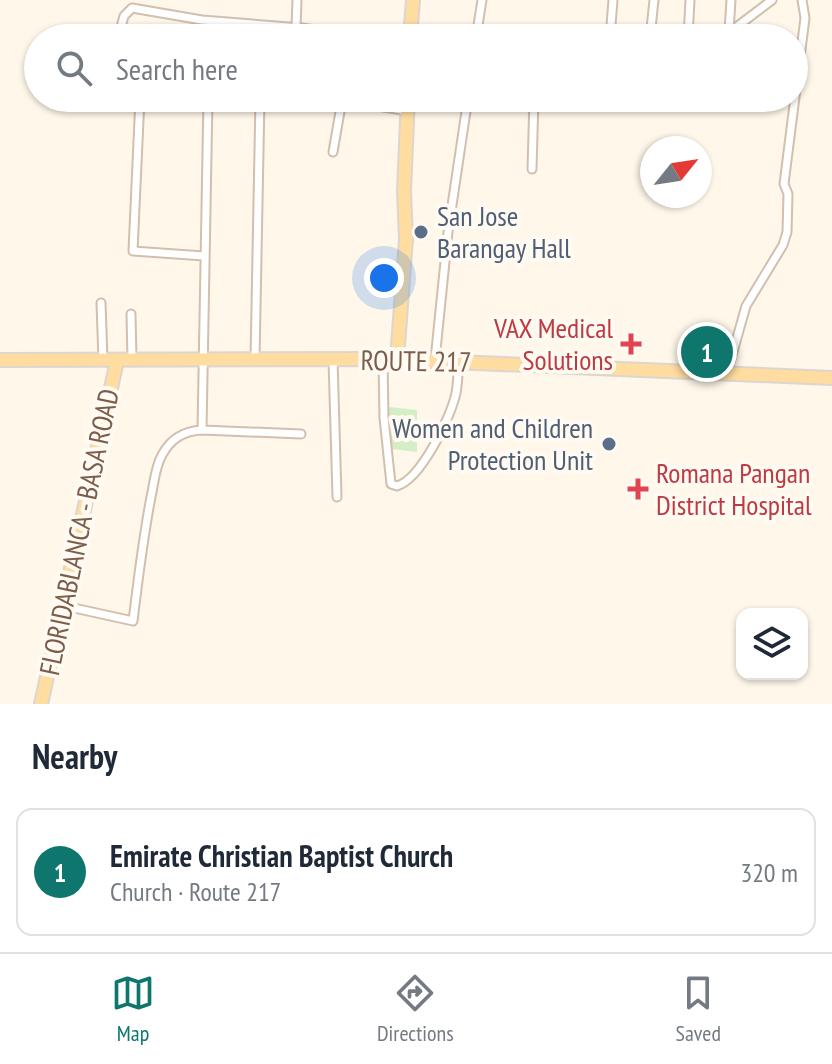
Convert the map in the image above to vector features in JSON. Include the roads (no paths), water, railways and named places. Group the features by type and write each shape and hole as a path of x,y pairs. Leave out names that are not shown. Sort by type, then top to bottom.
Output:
{"main road":[{"path":"411,24 413,0"},
{"path":"397,359 406,239 404,191 408,112"},
{"name":"ROUTE 217","path":"0,360 397,359 832,378"},
{"name":"FLORIDABLANCA - BASA ROAD","path":"41,704 117,361"}],"street":[{"path":"296,24 297,0"},
{"path":"478,24 482,0"},
{"path":"611,24 613,0"},
{"path":"651,24 654,0"},
{"path":"689,24 690,0"},
{"path":"729,24 731,0"},
{"path":"739,24 772,0"},
{"path":"802,0 804,24"},
{"path":"123,24 127,11 149,5 202,20 249,24"},
{"path":"139,112 133,251 204,256"},
{"path":"202,430 208,112"},
{"path":"255,360 260,112"},
{"path":"333,152 340,112"},
{"path":"435,360 448,232 466,112"},
{"path":"532,169 534,112"},
{"path":"727,373 746,306 778,255 787,232 788,194 784,184 793,112"},
{"path":"101,303 103,360"},
{"path":"131,314 132,360"},
{"path":"333,359 337,497"},
{"path":"383,359 384,425 391,484 397,486 418,472 427,458 453,402 459,361"},
{"path":"65,606 133,621 145,525 158,467 162,455 178,436 202,430 301,434"}],"place":[{"name":"San Jose Barangay Hall","path":"421,232"},
{"name":"VAX Medical Solutions","path":"631,344"},
{"name":"Emirate Christian Baptist Church","path":"707,352"},
{"name":"Women and Children Protection Unit","path":"609,444"},
{"name":"Romana Pangan District Hospital","path":"638,489"}]}
